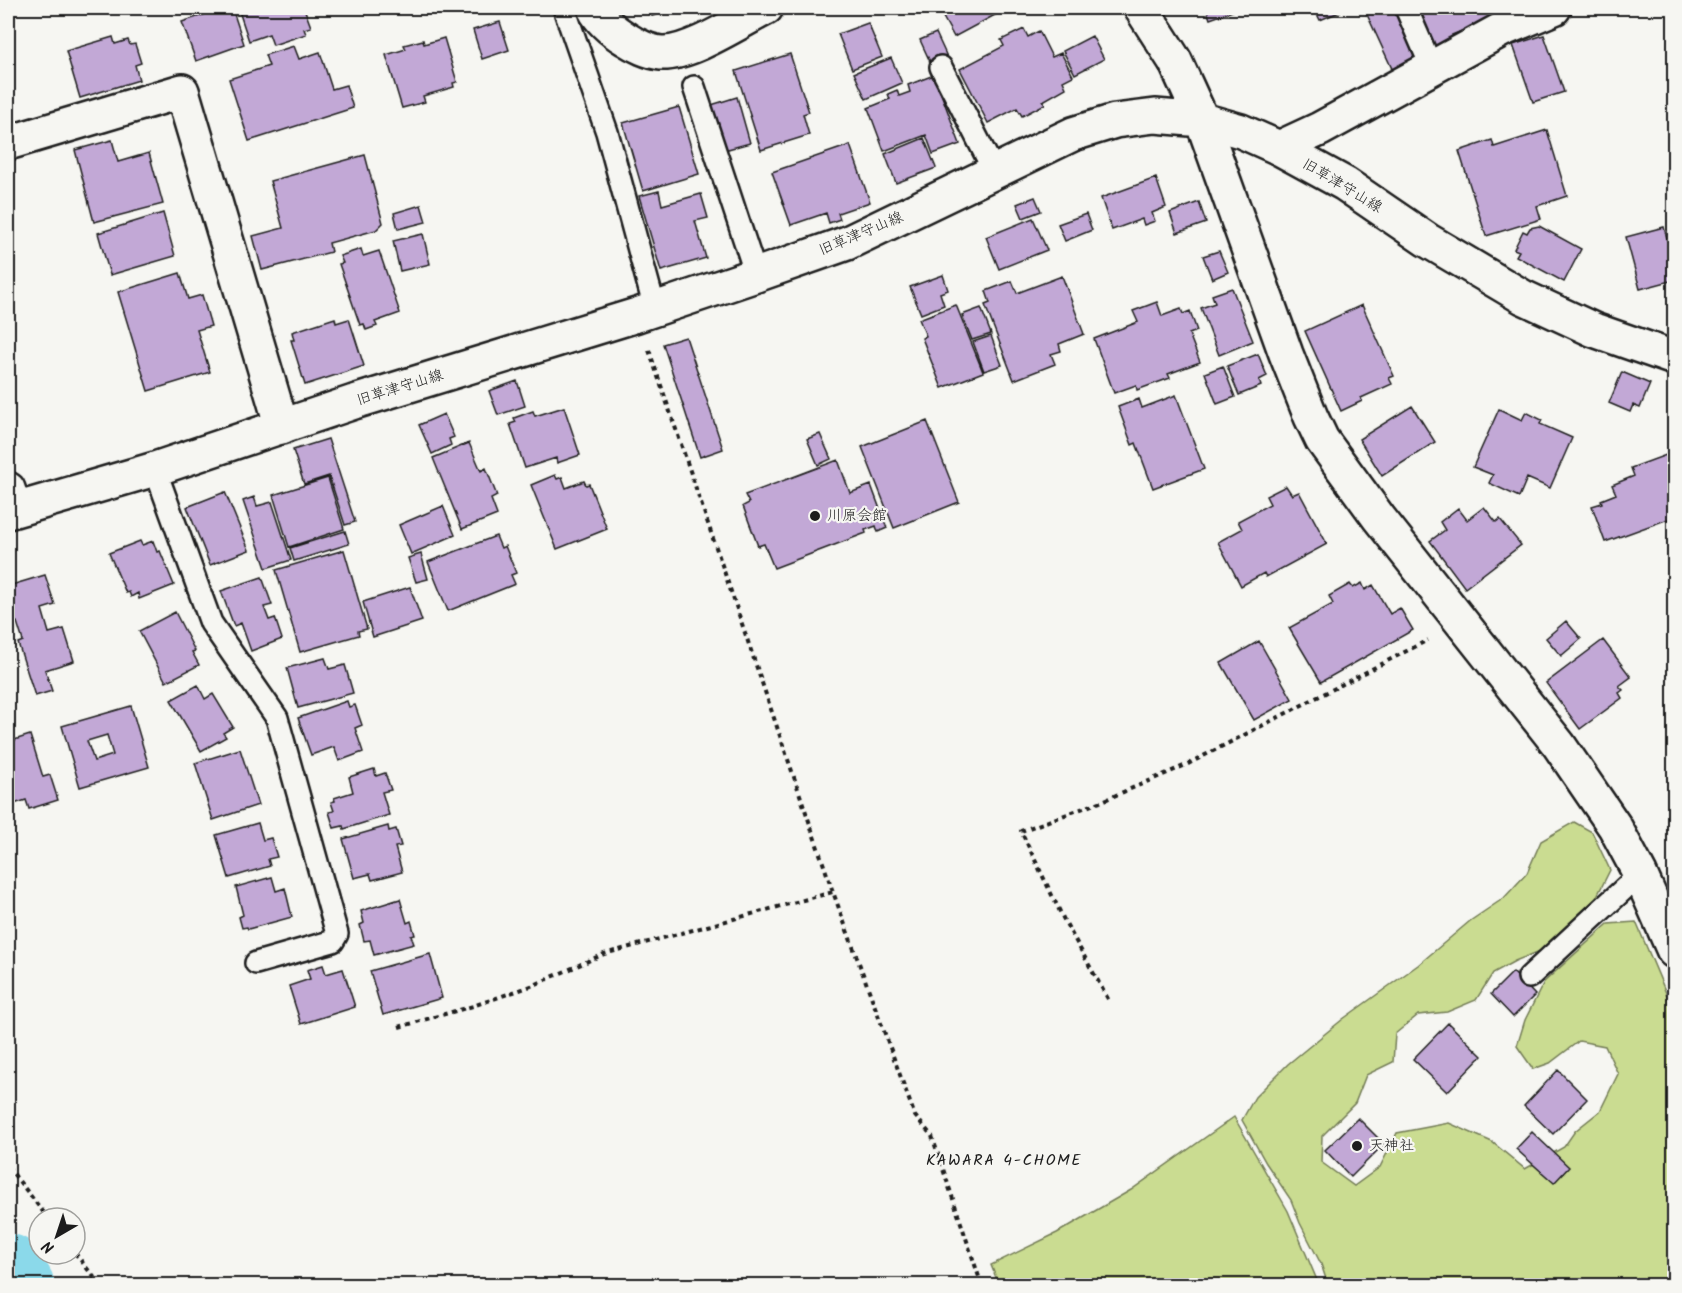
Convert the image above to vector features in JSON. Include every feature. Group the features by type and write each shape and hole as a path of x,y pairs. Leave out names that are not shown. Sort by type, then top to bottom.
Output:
{"street":[{"path":"594,8 612,31 634,44 661,53 688,48 766,8"},
{"path":"1141,8 1175,61 1202,120 1286,354 1322,440 1379,518 1559,745 1615,827 1640,874 1674,951"},
{"path":"1279,148 1320,129 1501,30 1554,8"},
{"path":"8,143 182,92 282,427"},
{"name":"旧草津守山線","path":"10,504 155,469 354,402 646,312 756,275 847,243 1073,134 1115,121 1155,116 1202,120 1241,131 1279,148 1345,184 1427,240 1523,297 1594,330 1674,358"}],"lane":[{"path":"564,8 607,132 646,312"},
{"path":"1406,8 1432,68"},
{"path":"941,67 995,173"},
{"path":"693,87 756,275"},
{"path":"155,469 211,623 277,718 337,934 333,941 256,963"},
{"path":"1529,977 1640,874"}],"path":[{"path":"646,312 833,892 915,1116 933,1136 982,1286"},
{"path":"1108,999 1064,920 1021,831 1100,802 1186,765 1460,622"},
{"path":"399,1027 473,1006 534,985 604,954 833,892"},
{"path":"8,1167 39,1206"},
{"path":"85,1266 101,1286"}],"green space":[{"path":"1574,822 1592,832 1610,870 1596,898 1545,949 1493,973 1476,1000 1447,1012 1418,1015 1395,1034 1393,1062 1366,1075 1355,1103 1322,1136 1321,1162 1354,1186 1380,1167 1397,1133 1449,1123 1492,1142 1525,1169 1564,1147 1575,1131 1600,1111 1618,1074 1605,1046 1579,1041 1550,1063 1533,1069 1517,1046 1525,1020 1544,982 1608,924 1636,922 1674,1012 1674,1285 1328,1285 1321,1264 1291,1200 1266,1163 1242,1120 1255,1097 1288,1064 1343,1019 1418,965 1470,921 1504,898 1527,873 1541,841"},
{"path":"1234,1117 1288,1211 1319,1285 999,1285 991,1265 1057,1233 1131,1190"}],"building":[{"path":"224,8 232,8 244,44 196,61 182,22"},
{"path":"238,8 304,8 311,27 304,29 306,34 273,45 269,34 249,41"},
{"path":"649,8 695,8 674,14 673,10 652,16"},
{"path":"938,8 1008,8 954,37"},
{"path":"1206,8 1238,8 1238,9 1210,19"},
{"path":"1314,8 1349,8 1320,20"},
{"path":"1364,8 1394,8 1419,62 1394,73"},
{"path":"1417,8 1510,8 1512,11 1452,35 1456,43 1436,52"},
{"path":"500,22 509,50 482,59 473,30"},
{"path":"868,23 882,57 852,69 838,34"},
{"path":"1024,29 1028,37 1039,31 1052,57 1061,53 1073,76 1063,81 1066,88 1043,101 1045,104 1022,116 1017,108 988,123 960,69 1004,46 1001,40"},
{"path":"936,33 948,59 932,66 920,40"},
{"path":"1544,35 1564,92 1533,102 1513,45"},
{"path":"1092,36 1104,59 1075,74 1063,51"},
{"path":"113,37 115,44 128,40 130,45 135,44 141,63 135,65 139,80 80,98 66,51"},
{"path":"444,38 457,82 453,83 454,87 423,96 425,102 402,108 386,55 406,49 404,45 423,40 424,44"},
{"path":"294,46 299,59 320,52 332,89 346,85 353,108 249,141 229,79 269,66 265,55"},
{"path":"790,54 809,112 803,114 809,135 761,150 736,71"},
{"path":"891,58 902,83 866,99 854,73"},
{"path":"934,75 960,144 933,154 926,135 884,151 868,108 890,99 888,94 897,90 899,96 910,92 908,85"},
{"path":"737,97 750,143 717,152 708,106"},
{"path":"679,107 699,174 643,191 623,123"},
{"path":"1547,130 1567,196 1537,206 1541,219 1486,236 1459,151 1492,140 1494,147"},
{"path":"924,138 936,168 896,183 885,154"},
{"path":"112,140 118,162 149,153 163,204 94,222 75,150"},
{"path":"850,145 870,202 838,213 840,219 829,223 826,213 791,225 772,172"},
{"path":"365,155 383,223 376,230 329,243 331,252 262,270 253,236 283,228 270,181"},
{"path":"1156,178 1166,207 1152,213 1155,221 1144,225 1142,219 1112,230 1101,198"},
{"path":"659,191 662,205 701,194 708,218 695,221 706,258 661,271 639,196"},
{"path":"1035,197 1041,211 1023,218 1017,204"},
{"path":"1199,202 1206,223 1177,233 1170,213"},
{"path":"421,205 426,222 398,229 394,213"},
{"path":"163,213 175,256 110,275 98,233"},
{"path":"1086,214 1092,230 1065,241 1058,224"},
{"path":"1033,218 1047,250 999,269 986,237"},
{"path":"1539,226 1581,249 1564,282 1516,256 1519,251 1514,249 1523,231 1527,233 1530,228"},
{"path":"1664,227 1674,264 1674,280 1640,289 1626,237"},
{"path":"423,234 430,264 400,271 393,241"},
{"path":"361,249 363,256 379,251 400,313 375,322 377,326 366,330 364,324 360,325 339,264 343,263 340,256"},
{"path":"1219,251 1228,272 1212,279 1203,256"},
{"path":"180,273 188,299 202,295 211,326 197,330 210,372 148,391 118,292"},
{"path":"943,275 948,290 940,293 944,305 921,314 910,287"},
{"path":"1062,276 1084,334 1059,344 1061,351 1051,354 1055,364 1014,380 985,305 990,303 986,291 1012,281 1017,293"},
{"path":"1232,288 1253,341 1219,355 1201,308 1215,303 1212,295"},
{"path":"1157,302 1162,316 1181,309 1183,314 1190,311 1197,331 1189,334 1200,362 1168,374 1170,378 1137,390 1136,385 1114,393 1094,339 1138,322 1133,311"},
{"path":"956,305 983,372 942,388 922,338 926,336 919,319"},
{"path":"1362,305 1394,376 1389,378 1392,384 1361,398 1362,401 1341,411 1305,331"},
{"path":"981,308 991,334 972,340 962,315"},
{"path":"335,318 336,323 349,319 364,366 305,385 291,340 294,340 292,332"},
{"path":"991,336 1002,365 984,371 973,342"},
{"path":"686,337 723,449 700,457 663,344"},
{"path":"1258,354 1267,376 1259,380 1261,386 1239,395 1227,366"},
{"path":"1223,366 1235,397 1217,404 1205,373"},
{"path":"1622,372 1650,384 1640,408 1633,405 1630,412 1609,403"},
{"path":"517,381 525,406 498,415 489,391"},
{"path":"1176,395 1204,469 1153,488 1136,443 1132,445 1118,407 1139,399 1142,408"},
{"path":"1412,406 1435,442 1382,476 1359,439"},
{"path":"564,407 580,455 557,463 556,458 525,468 510,424 516,422 514,418 533,411 535,416"},
{"path":"1499,409 1522,420 1526,412 1542,420 1540,424 1572,438 1550,488 1527,478 1519,497 1489,483 1493,475 1473,467"},
{"path":"444,414 454,437 449,439 451,445 432,454 419,425"},
{"path":"927,421 959,502 894,528 862,447"},
{"path":"820,434 831,459 818,465 807,439"},
{"path":"328,439 355,522 345,525 329,476 304,484 293,450"},
{"path":"469,443 481,471 486,468 497,496 491,499 497,515 462,529 433,458"},
{"path":"1674,452 1674,517 1605,542 1592,506 1616,494 1612,485 1634,476 1631,468"},
{"name":"川原会館","path":"838,460 850,493 871,485 887,528 878,532 876,526 865,530 866,533 774,568 764,544 758,546 743,506 749,503 745,495"},
{"path":"555,475 557,479 562,477 566,488 584,481 586,485 589,484 607,529 557,549 531,485"},
{"path":"328,478 344,529 289,547 273,495"},
{"path":"1286,486 1292,495 1299,492 1327,544 1266,577 1264,573 1241,586 1218,542 1242,529 1238,521 1270,504 1266,496"},
{"path":"225,492 249,550 210,565 187,507"},
{"path":"254,497 257,506 272,502 291,560 266,568 243,501"},
{"path":"443,506 455,535 411,554 399,525"},
{"path":"1484,507 1496,522 1500,519 1521,545 1465,588 1430,541 1445,530 1440,522 1458,508 1467,520"},
{"path":"345,531 349,544 294,561 290,548"},
{"path":"496,536 501,548 505,546 516,573 511,575 515,584 448,611 428,562"},
{"path":"140,541 142,545 153,541 157,552 160,551 174,585 139,599 138,593 131,597 129,592 126,593 109,553"},
{"path":"344,550 367,629 358,631 359,635 300,652 276,570"},
{"path":"421,554 428,579 416,582 408,558"},
{"path":"45,575 55,605 42,609 49,633 64,629 74,661 45,670 52,691 35,696 18,643 23,641 17,622 11,623 8,612 8,586"},
{"path":"262,577 272,605 264,607 269,620 275,618 282,639 251,651 241,623 234,626 221,591"},
{"path":"1362,583 1365,590 1373,585 1390,614 1400,608 1413,630 1321,682 1289,628 1333,604 1329,596 1350,584 1353,588"},
{"path":"410,587 422,621 373,637 363,602"},
{"path":"175,612 195,651 192,652 199,665 166,682 139,631"},
{"path":"1566,621 1581,639 1561,656 1546,638"},
{"path":"1603,640 1631,677 1619,686 1623,690 1619,693 1622,698 1580,729 1546,683"},
{"path":"1259,641 1292,699 1254,720 1221,663"},
{"path":"325,658 329,669 345,665 353,693 298,708 287,668"},
{"path":"198,685 205,699 213,694 233,727 223,733 226,737 201,751 171,700"},
{"path":"347,701 349,707 355,705 362,725 355,728 363,752 339,761 334,747 311,755 298,718"},
{"path":"131,706 149,767 80,787 62,726","holes":["107,735 113,755 94,761 87,741"]},
{"path":"30,735 43,777 50,775 58,800 29,809 26,800 8,806 8,742"},
{"path":"240,749 258,805 213,820 195,763"},
{"path":"374,769 376,776 385,773 391,790 382,792 389,815 344,829 343,826 334,828 329,812 334,811 331,802 335,801 334,798 353,792 349,777"},
{"path":"258,823 263,840 271,838 277,857 268,859 270,866 229,878 216,835"},
{"path":"388,826 389,831 396,829 401,846 395,847 402,872 372,880 370,874 354,878 343,839"},
{"path":"272,877 276,891 285,888 292,917 248,929 247,927 242,928 239,917 243,915 236,887"},
{"path":"400,899 407,923 411,921 415,935 411,936 414,944 374,955 370,940 364,941 360,925 364,923 361,911"},
{"path":"430,954 442,998 383,1015 370,971"},
{"path":"323,965 326,974 343,969 355,1007 301,1024 289,986 310,979 307,970"},
{"path":"1513,972 1535,995 1513,1017 1491,994"},
{"path":"1448,1023 1482,1056 1447,1092 1413,1059"},
{"path":"1558,1070 1587,1099 1553,1134 1524,1106"},
{"path":"1358,1118 1384,1144 1351,1177 1325,1150"},
{"path":"1532,1132 1569,1167 1554,1183 1516,1149"}],"waterway":[{"path":"8,1268 20,1286"}],"place":[{"name":"川原会館","path":"815,516"},
{"name":"天神社","path":"1357,1146"}],"district":[{"name":"KAWARA 4-CHOME","path":"1004,1160"}]}
